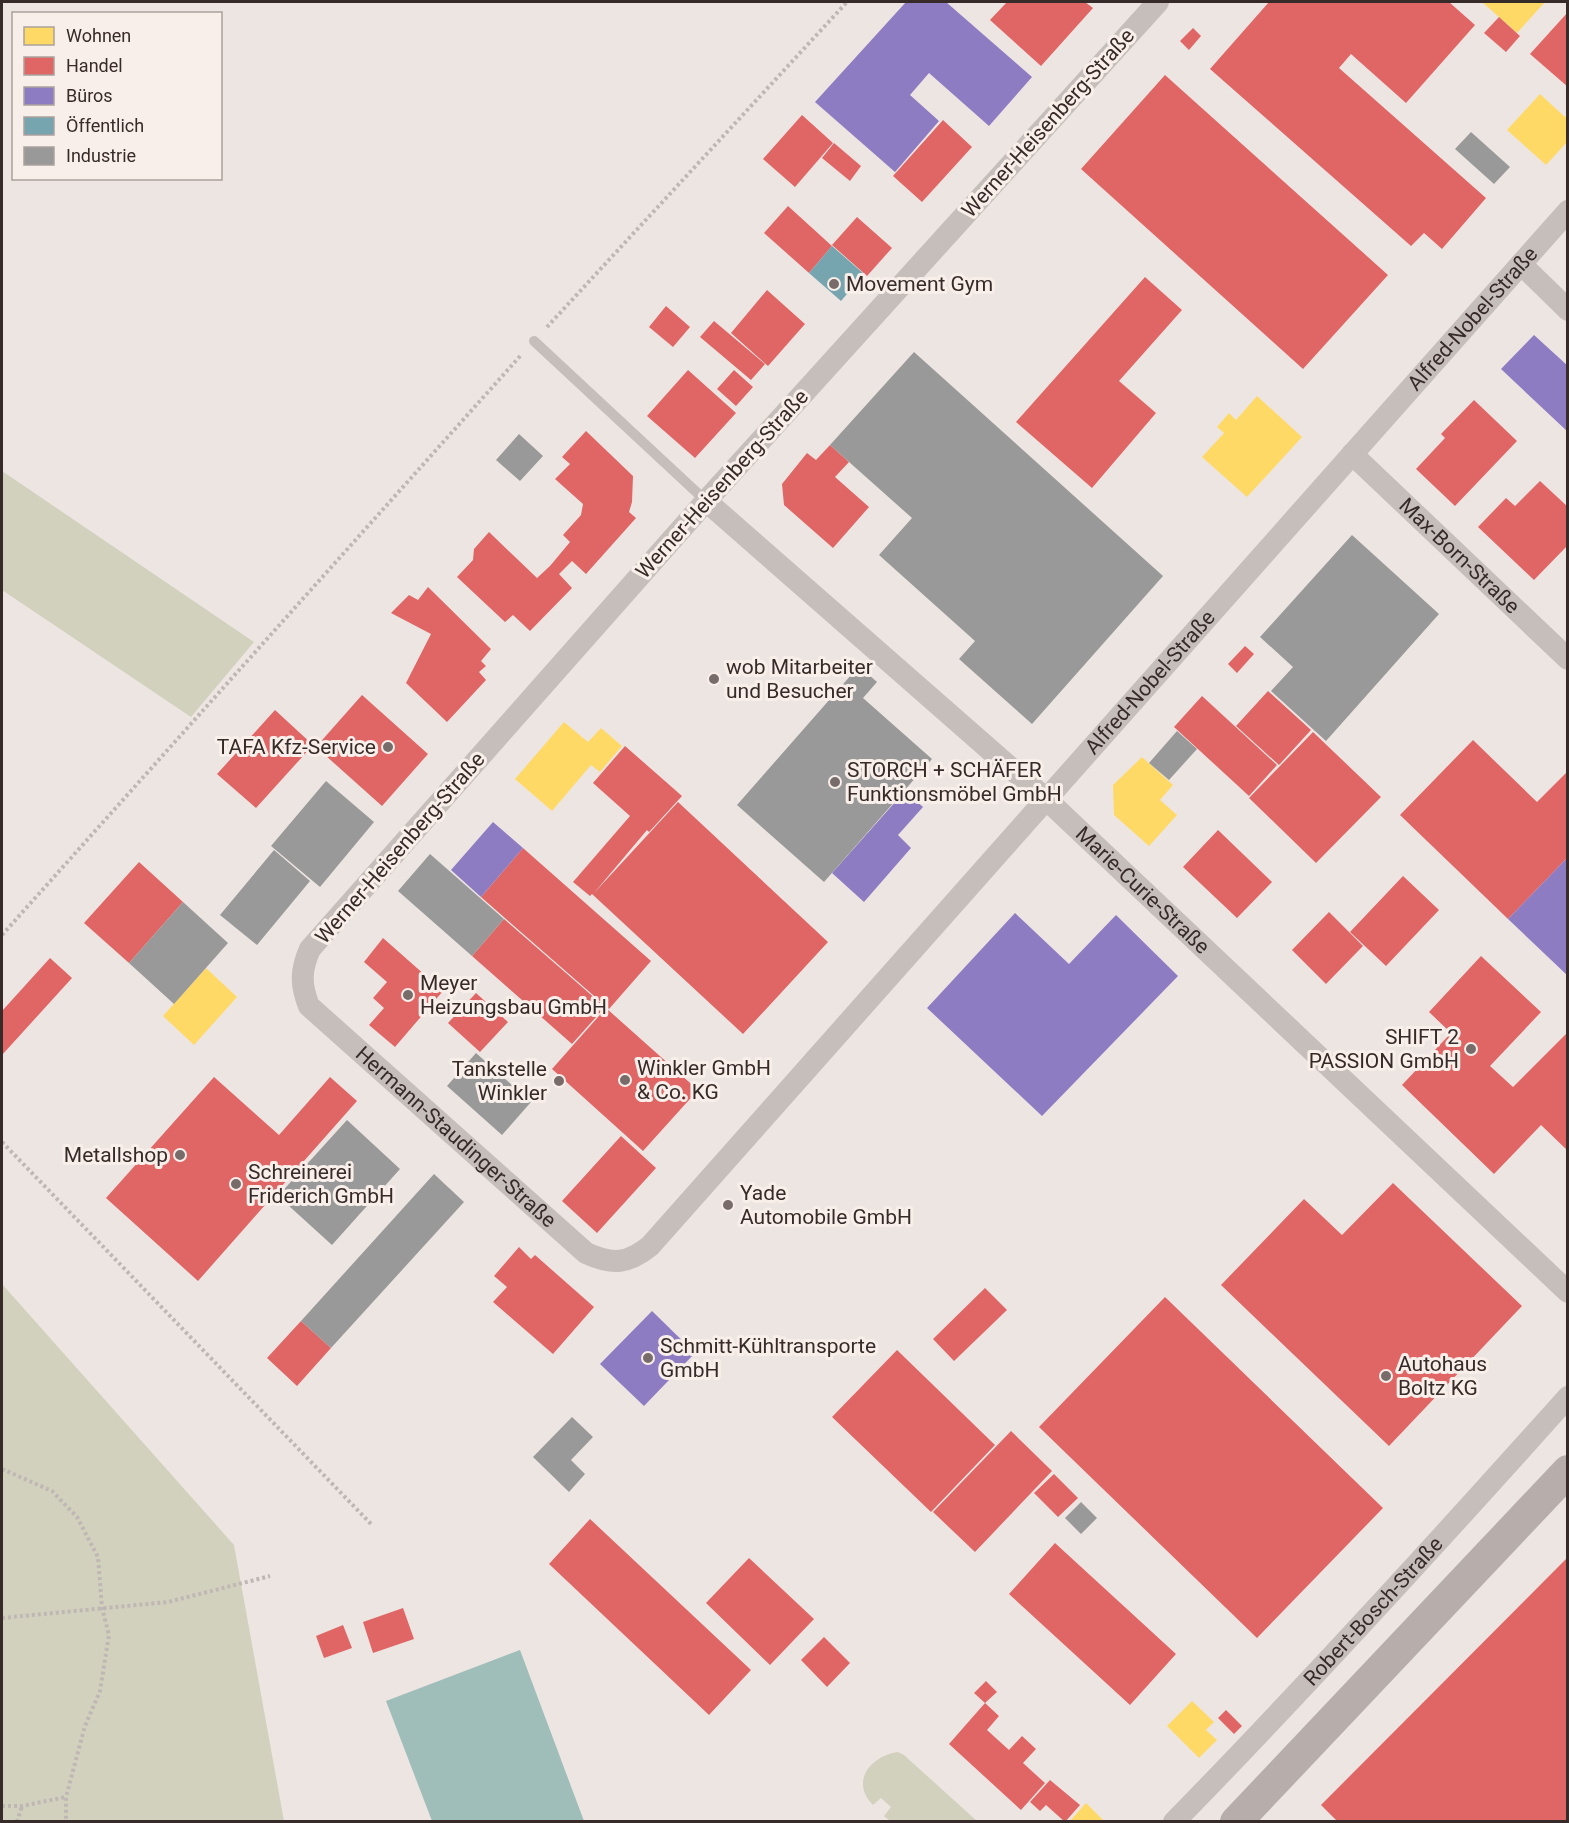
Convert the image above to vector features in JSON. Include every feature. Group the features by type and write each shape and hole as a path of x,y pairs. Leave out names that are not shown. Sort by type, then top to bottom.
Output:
{"main road":[{"path":"1236,1821 1568,1471"}],"street":[{"name":"Werner-Heisenberg-Straße","path":"302,976 310,949 706,501 1158,2"},
{"name":"Alfred-Nobel-Straße","path":"636,1258 650,1246 1568,212"},
{"path":"1521,264 1568,310"},
{"name":"Max-Born-Straße","path":"1352,454 1568,659"},
{"name":"Marie-Curie-Straße","path":"706,501 1046,799 1568,1292"},
{"name":"Hermann-Staudinger-Straße","path":"302,976 303,991 309,1005 586,1253 601,1260 617,1262 636,1258"},
{"name":"Robert-Bosch-Straße","path":"1174,1821 1269,1725 1568,1397"}],"lane":[{"path":"534,341 706,501"}],"path":[{"path":"2,934 534,341 847,2"},
{"path":"2,1142 372,1525"},
{"path":"2,1469 52,1491 77,1517 98,1557 102,1608 109,1635 100,1691 85,1726 66,1797 66,1821"},
{"path":"2,1618 168,1602 270,1576"},
{"path":"2,1806 22,1806 66,1797"},
{"path":"17,1821 22,1806"}],"green space":[{"path":"2,471 254,642 191,717 2,590"},
{"path":"2,1284 234,1545 284,1821 2,1821"},
{"path":"898,1752 977,1821 890,1821 884,1816 891,1807 881,1798 873,1805 866,1796 863,1779 872,1764 888,1754"}],"water":[{"path":"520,1650 584,1821 432,1821 386,1701"}],"building: Wohnen":[{"path":"1482,2 1545,2 1517,33"},
{"path":"1540,94 1565,117 1568,115 1568,141 1546,165 1507,130"},
{"path":"1257,396 1302,437 1247,497 1202,457 1224,433 1217,427 1229,413 1236,420"},
{"path":"564,722 588,742 601,728 622,746 600,772 591,765 552,811 515,779"},
{"path":"1142,757 1173,785 1160,800 1177,815 1149,846 1114,815 1113,785"},
{"path":"206,968 237,997 194,1045 163,1016"},
{"path":"1192,1701 1214,1722 1206,1730 1217,1740 1199,1758 1167,1726"},
{"path":"1086,1803 1105,1822 1069,1822"}],"building: Handel":[{"path":"1007,2 1085,2 1093,8 1041,66 990,20"},
{"path":"1269,2 1449,2 1475,25 1406,103 1351,54 1339,68 1486,198 1442,249 1424,233 1411,246 1210,69"},
{"path":"1568,12 1568,87 1530,54"},
{"path":"1499,17 1520,36 1506,52 1484,33"},
{"path":"1193,28 1201,36 1189,50 1180,41"},
{"path":"1165,75 1388,275 1303,369 1081,169"},
{"path":"802,115 833,143 795,187 763,159"},
{"path":"943,120 972,147 922,202 893,176"},
{"path":"834,143 861,166 850,181 822,158"},
{"path":"788,206 832,246 809,273 764,233"},
{"path":"857,217 892,248 867,276 832,245"},
{"path":"1145,277 1182,310 1119,381 1156,413 1092,488 1016,422"},
{"path":"767,290 805,324 768,366 731,333"},
{"path":"666,306 690,327 673,347 649,327"},
{"path":"714,321 765,364 751,380 700,337"},
{"path":"688,370 736,413 695,458 647,416"},
{"path":"734,370 753,387 736,406 717,389"},
{"path":"1474,400 1517,441 1455,506 1416,469 1445,438 1441,434"},
{"path":"586,431 633,476 632,502 629,512 636,518 586,574 572,561 559,574 572,588 530,631 513,615 505,622 457,577 473,560 474,549 489,532 537,578 550,566 570,542 563,535 581,515 583,504 555,479 570,464 562,457"},
{"path":"830,445 849,462 835,477 869,507 833,548 784,505 782,484 807,453 816,460"},
{"path":"1540,481 1568,507 1568,545 1534,580 1478,527 1506,498 1515,506"},
{"path":"428,587 491,649 481,661 486,666 479,672 486,680 447,722 406,683 431,634 391,613 409,595 418,600"},
{"path":"1245,646 1254,654 1237,673 1228,664"},
{"path":"1268,691 1311,730 1279,765 1236,726"},
{"path":"362,695 428,754 382,806 316,747"},
{"path":"1202,696 1277,765 1249,796 1174,727"},
{"path":"275,710 313,745 256,808 217,774"},
{"path":"1313,732 1381,797 1316,863 1249,798"},
{"path":"1473,740 1537,802 1568,771 1568,857 1508,919 1400,815"},
{"path":"625,746 682,796 649,832 647,830 594,893 678,802 828,942 743,1034 592,894 590,896 573,882 630,816 593,783"},
{"path":"1218,830 1272,882 1237,918 1183,867"},
{"path":"523,848 651,961 609,1009 481,897"},
{"path":"139,862 183,902 129,963 84,923"},
{"path":"1403,876 1439,910 1386,966 1350,932"},
{"path":"1329,912 1363,946 1326,984 1292,950"},
{"path":"504,919 605,1007 572,1044 472,956"},
{"name":"Meyer Heizungsbau GmbH","path":"383,938 443,991 395,1047 369,1025 384,1008 373,998 387,982 364,962"},
{"name":"SHIFT 2 PASSION GmbH","path":"1481,956 1541,1012 1490,1066 1513,1087 1568,1032 1568,1151 1541,1125 1494,1174 1402,1085 1451,1033 1429,1012"},
{"path":"50,958 72,978 2,1055 2,1011"},
{"path":"476,993 508,1022 480,1052 448,1023"},
{"name":"Winkler GmbH & Co. KG","path":"606,1008 698,1090 643,1151 552,1069"},
{"name":"Schreinerei Friderich GmbH","path":"214,1077 279,1135 330,1077 357,1101 198,1281 106,1198"},
{"path":"621,1136 656,1168 597,1233 562,1201"},
{"name":"Autohaus Boltz KG","path":"1393,1183 1522,1306 1389,1446 1221,1285 1304,1199 1342,1235"},
{"path":"519,1247 531,1259 535,1255 594,1307 553,1354 493,1302 507,1287 494,1276"},
{"path":"985,1288 1007,1310 954,1361 933,1339"},
{"path":"1165,1297 1383,1508 1257,1638 1039,1427"},
{"path":"301,1321 331,1348 297,1386 267,1358"},
{"path":"897,1350 995,1445 931,1512 832,1417"},
{"path":"1011,1431 1052,1471 975,1552 933,1512"},
{"path":"1054,1474 1078,1498 1058,1517 1034,1493"},
{"path":"590,1519 751,1670 709,1715 549,1564"},
{"path":"1055,1543 1176,1654 1130,1705 1009,1594"},
{"path":"1568,1557 1568,1822 1338,1822 1321,1805"},
{"path":"749,1558 814,1619 770,1665 706,1603"},
{"path":"403,1608 414,1639 373,1653 363,1622"},
{"path":"343,1625 352,1648 324,1658 316,1636"},
{"path":"824,1637 850,1663 827,1687 801,1660"},
{"path":"986,1681 997,1692 985,1703 974,1693"},
{"path":"985,1703 999,1716 987,1730 1009,1750 1022,1736 1036,1749 1023,1763 1045,1783 1021,1810 949,1744"},
{"path":"1226,1710 1242,1726 1234,1734 1218,1718"},
{"path":"1050,1780 1080,1805 1065,1822 1046,1805 1040,1811 1030,1802"}],"building: Büros":[{"path":"906,2 946,2 1032,77 989,126 929,73 910,95 939,121 895,172 815,102"},
{"path":"1534,335 1568,366 1568,432 1501,369"},
{"path":"905,791 923,807 898,835 911,848 864,902 832,873"},
{"path":"493,822 523,848 481,897 451,870"},
{"path":"1568,857 1568,976 1508,919"},
{"path":"1015,913 1069,964 1116,915 1178,976 1042,1116 927,1008"},
{"name":"Schmitt-Kühltransporte GmbH","path":"652,1311 695,1353 644,1406 600,1364"}],"building: Öffentlich":[{"path":"832,246 864,274 841,301 809,273"}],"building: Industrie":[{"path":"1471,132 1510,167 1494,184 1455,149"},
{"path":"914,352 1163,576 1032,724 959,659 975,641 879,555 912,518 830,445"},
{"path":"519,434 543,456 520,481 496,460"},
{"path":"1352,535 1439,614 1326,741 1271,691 1293,667 1260,637"},
{"name":"STORCH + SCHÄFER Funktionsmöbel GmbH","path":"859,666 877,682 863,698 932,759 824,882 737,805"},
{"path":"1177,731 1197,749 1169,780 1149,763"},
{"path":"326,781 374,822 320,887 271,846"},
{"path":"274,850 310,881 257,945 220,915"},
{"path":"430,854 504,919 472,956 398,891"},
{"path":"183,902 228,943 174,1004 129,963"},
{"path":"476,1053 531,1102 502,1135 447,1086"},
{"path":"347,1120 400,1169 332,1245 278,1196"},
{"path":"434,1174 464,1202 331,1348 301,1321"},
{"path":"572,1417 593,1437 571,1460 585,1474 569,1492 533,1457"},
{"path":"1081,1502 1097,1518 1081,1534 1065,1518"}],"place":[{"name":"Movement Gym","path":"834,284"},
{"name":"wob Mitarbeiter und Besucher","path":"714,679"},
{"name":"TAFA Kfz-Service","path":"388,747"},
{"name":"STORCH + SCHÄFER Funktionsmöbel GmbH","path":"835,782"},
{"name":"Meyer Heizungsbau GmbH","path":"408,995"},
{"name":"SHIFT 2 PASSION GmbH","path":"1471,1049"},
{"name":"Winkler GmbH & Co. KG","path":"625,1080"},
{"name":"Tankstelle Winkler","path":"559,1081"},
{"name":"Metallshop","path":"180,1155"},
{"name":"Schreinerei Friderich GmbH","path":"236,1184"},
{"name":"Yade Automobile GmbH","path":"728,1205"},
{"name":"Schmitt-Kühltransporte GmbH","path":"648,1358"},
{"name":"Autohaus Boltz KG","path":"1386,1376"}]}
